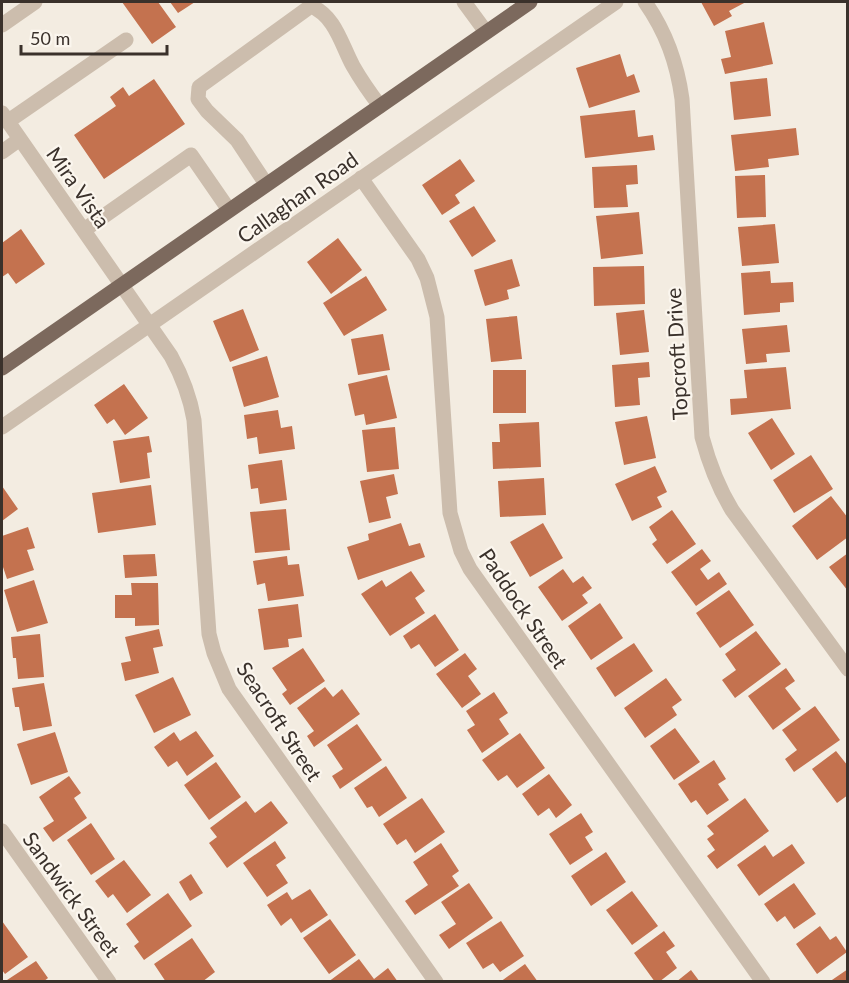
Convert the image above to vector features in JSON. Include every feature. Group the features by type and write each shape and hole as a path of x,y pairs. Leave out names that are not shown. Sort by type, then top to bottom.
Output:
{"main road":[{"name":"Callaghan Road","path":"2,368 530,2"}],"street":[{"path":"2,25 35,2"},
{"path":"464,2 486,32"},
{"name":"Callaghan Road","path":"2,427 616,2"},
{"name":"Topcroft Drive","path":"645,2 656,18 673,53 682,99 702,438 707,456 721,491 732,510 848,669"},
{"path":"266,184 237,140 198,99 199,87 311,6 328,18 338,32 352,64 380,106"},
{"path":"4,118 126,40"},
{"name":"Mira Vista","path":"4,118 121,285"},
{"path":"2,152 20,139"},
{"path":"84,230 191,155 229,210"},
{"name":"Paddock Street","path":"362,178 418,259 433,297 437,317 450,513 458,542 470,569 763,981"},
{"name":"Seacroft Street","path":"121,285 180,371 191,403 209,634 220,671 239,706 436,981"},
{"name":"Sandwick Street","path":"2,831 109,981"}],"building":[{"path":"122,2 158,2 176,27 152,44"},
{"path":"170,2 195,2 178,13"},
{"path":"701,2 746,2 729,11 732,16 714,26"},
{"path":"764,22 773,64 725,74 721,59 731,57 725,31"},
{"path":"620,54 627,77 634,74 640,92 589,108 576,68"},
{"path":"767,78 771,116 734,120 730,82"},
{"path":"154,79 185,124 104,179 74,135 116,106 110,97 123,87 129,96"},
{"path":"635,110 638,137 653,135 655,150 585,158 580,116"},
{"path":"796,128 799,155 768,159 769,167 735,171 731,135"},
{"path":"460,159 475,181 455,195 460,203 442,215 422,185"},
{"path":"637,165 638,184 626,185 628,207 594,208 592,167"},
{"path":"765,175 766,217 737,218 735,176"},
{"path":"474,206 496,241 472,257 449,221"},
{"path":"639,212 643,254 601,259 596,216"},
{"path":"775,224 779,263 742,266 738,227"},
{"path":"21,229 45,264 16,284 8,273 2,277 2,243"},
{"path":"338,238 362,270 331,294 307,262"},
{"path":"512,259 520,286 507,290 509,299 485,306 474,270"},
{"path":"644,266 645,304 594,306 593,267"},
{"path":"770,271 771,283 793,282 794,302 780,303 780,312 744,315 741,273"},
{"path":"366,276 387,310 344,336 323,303"},
{"path":"243,309 259,350 230,362 213,321"},
{"path":"644,310 649,352 620,355 616,313"},
{"path":"517,316 522,359 491,362 486,319"},
{"path":"787,325 790,352 766,354 767,362 746,364 742,329"},
{"path":"383,334 390,370 358,375 351,339"},
{"path":"267,356 279,397 244,407 232,367"},
{"path":"649,362 650,377 638,378 640,405 615,407 612,365"},
{"path":"786,367 791,409 731,415 730,399 747,398 744,370"},
{"path":"493,370 526,370 526,413 493,413"},
{"path":"387,375 397,418 366,425 364,414 355,416 348,384"},
{"path":"124,384 148,418 125,435 114,419 107,424 94,405"},
{"path":"278,410 281,428 292,426 295,449 259,454 257,437 247,439 244,415"},
{"path":"647,416 656,458 624,465 615,422"},
{"path":"772,418 795,454 771,470 748,433"},
{"path":"539,422 541,467 493,469 492,442 500,442 499,424"},
{"path":"395,427 399,469 367,472 362,430"},
{"path":"149,436 152,452 147,453 150,478 120,483 113,441"},
{"path":"811,455 833,489 794,513 773,480"},
{"path":"282,460 287,500 260,504 258,488 251,489 248,465"},
{"path":"655,466 667,492 657,497 662,507 632,521 615,484"},
{"path":"394,474 398,494 386,497 391,518 369,523 360,481"},
{"path":"544,478 546,515 500,517 498,481"},
{"path":"151,485 156,525 98,533 92,493"},
{"path":"2,486 18,509 2,521"},
{"path":"831,496 848,518 848,537 817,560 792,526"},
{"path":"286,509 290,550 255,553 250,512"},
{"path":"672,510 696,544 667,564 652,544 657,540 649,527"},
{"path":"401,523 409,546 420,543 425,557 358,580 347,547 369,540 368,534"},
{"path":"543,523 563,558 530,577 510,542"},
{"path":"28,527 35,548 27,550 34,570 7,579 2,564 2,536"},
{"path":"702,549 711,561 700,569 708,580 719,572 727,584 696,606 671,572"},
{"path":"848,553 848,591 829,567"},
{"path":"155,554 157,576 125,578 123,555"},
{"path":"287,556 288,565 299,564 304,596 268,601 265,583 257,585 253,561"},
{"path":"563,569 573,583 583,576 592,588 582,595 588,603 562,621 538,587"},
{"path":"411,571 425,591 415,598 425,613 390,636 361,594 382,580 386,587"},
{"path":"34,580 48,623 17,632 4,590"},
{"path":"131,583 158,583 159,625 135,626 135,618 115,618 115,595 132,595"},
{"path":"729,590 754,625 720,648 696,613"},
{"path":"600,603 623,638 591,660 568,626"},
{"path":"298,604 302,637 288,639 289,647 264,650 258,609"},
{"path":"435,614 459,650 435,667 419,644 411,649 403,636"},
{"path":"159,629 163,646 153,648 159,673 125,681 121,663 131,661 125,637"},
{"path":"756,631 781,664 735,698 722,680 736,670 725,654"},
{"path":"40,634 44,677 18,679 11,637"},
{"path":"634,643 653,671 615,697 596,668"},
{"path":"303,648 325,681 290,705 282,694 287,690 272,668"},
{"path":"465,653 477,669 468,676 481,694 462,708 436,674"},
{"path":"786,668 795,681 785,688 801,709 773,730 748,696"},
{"path":"173,677 191,715 154,733 135,695"},
{"path":"666,678 682,700 672,707 677,715 645,738 624,708"},
{"path":"44,683 52,726 23,731 19,707 15,707 12,688"},
{"path":"325,687 333,697 342,689 360,714 314,747 307,736 314,731 297,708"},
{"path":"494,692 508,713 499,719 509,734 482,753 467,730 475,725 466,711"},
{"path":"815,706 840,740 794,772 785,759 797,750 782,730"},
{"path":"357,724 382,760 340,789 332,776 343,769 327,745"},
{"path":"675,728 700,762 674,780 650,746"},
{"path":"196,731 214,756 187,776 177,761 168,767 154,747 174,732 180,741"},
{"path":"55,732 68,772 31,785 17,744"},
{"path":"520,733 545,768 517,788 507,775 498,781 482,760"},
{"path":"836,751 848,766 848,795 837,803 812,769"},
{"path":"714,760 726,779 718,784 729,800 707,815 696,800 691,803 678,784"},
{"path":"216,762 241,797 209,820 184,785"},
{"path":"386,766 407,798 379,817 372,806 367,808 354,788"},
{"path":"549,774 572,805 556,818 549,808 538,816 522,794"},
{"path":"69,776 81,793 74,798 87,818 53,842 43,828 54,821 39,797"},
{"path":"422,798 445,832 415,853 406,839 397,845 383,824"},
{"path":"745,798 769,831 717,869 707,856 715,850 707,839 714,834 707,826"},
{"path":"246,801 255,813 271,801 288,823 227,868 209,843 217,837 210,828"},
{"path":"581,813 593,832 585,837 593,850 570,865 549,834"},
{"path":"91,823 115,859 91,875 67,840"},
{"path":"275,841 286,858 276,865 288,883 267,897 243,863"},
{"path":"441,843 459,871 452,876 459,886 415,915 405,901 428,885 413,862"},
{"path":"792,844 805,863 759,896 737,865 765,845 773,857"},
{"path":"606,852 626,882 591,906 571,876"},
{"path":"124,860 151,895 127,913 113,894 108,898 95,881"},
{"path":"191,874 203,893 190,901 179,882"},
{"path":"469,883 493,918 449,949 439,935 456,924 441,902"},
{"path":"794,883 816,914 794,929 785,916 777,922 764,904"},
{"path":"310,889 328,915 301,933 291,918 281,926 267,905 287,892 292,900"},
{"path":"632,891 658,926 632,945 606,910"},
{"path":"168,893 192,926 144,960 134,946 139,942 126,924"},
{"path":"330,919 356,955 329,974 303,938"},
{"path":"2,921 28,957 5,974 2,970"},
{"path":"501,921 524,956 500,972 493,963 483,969 466,943"},
{"path":"820,926 830,940 836,936 847,952 817,974 796,944"},
{"path":"664,931 675,946 666,952 677,968 659,982 655,982 634,953"},
{"path":"192,938 215,972 202,982 166,982 154,964"},
{"path":"359,959 374,979 388,968 398,982 328,982"},
{"path":"36,961 48,978 43,982 4,982"},
{"path":"525,964 538,982 500,982"},
{"path":"848,969 848,982 829,982"},
{"path":"691,970 700,982 676,982"}]}
